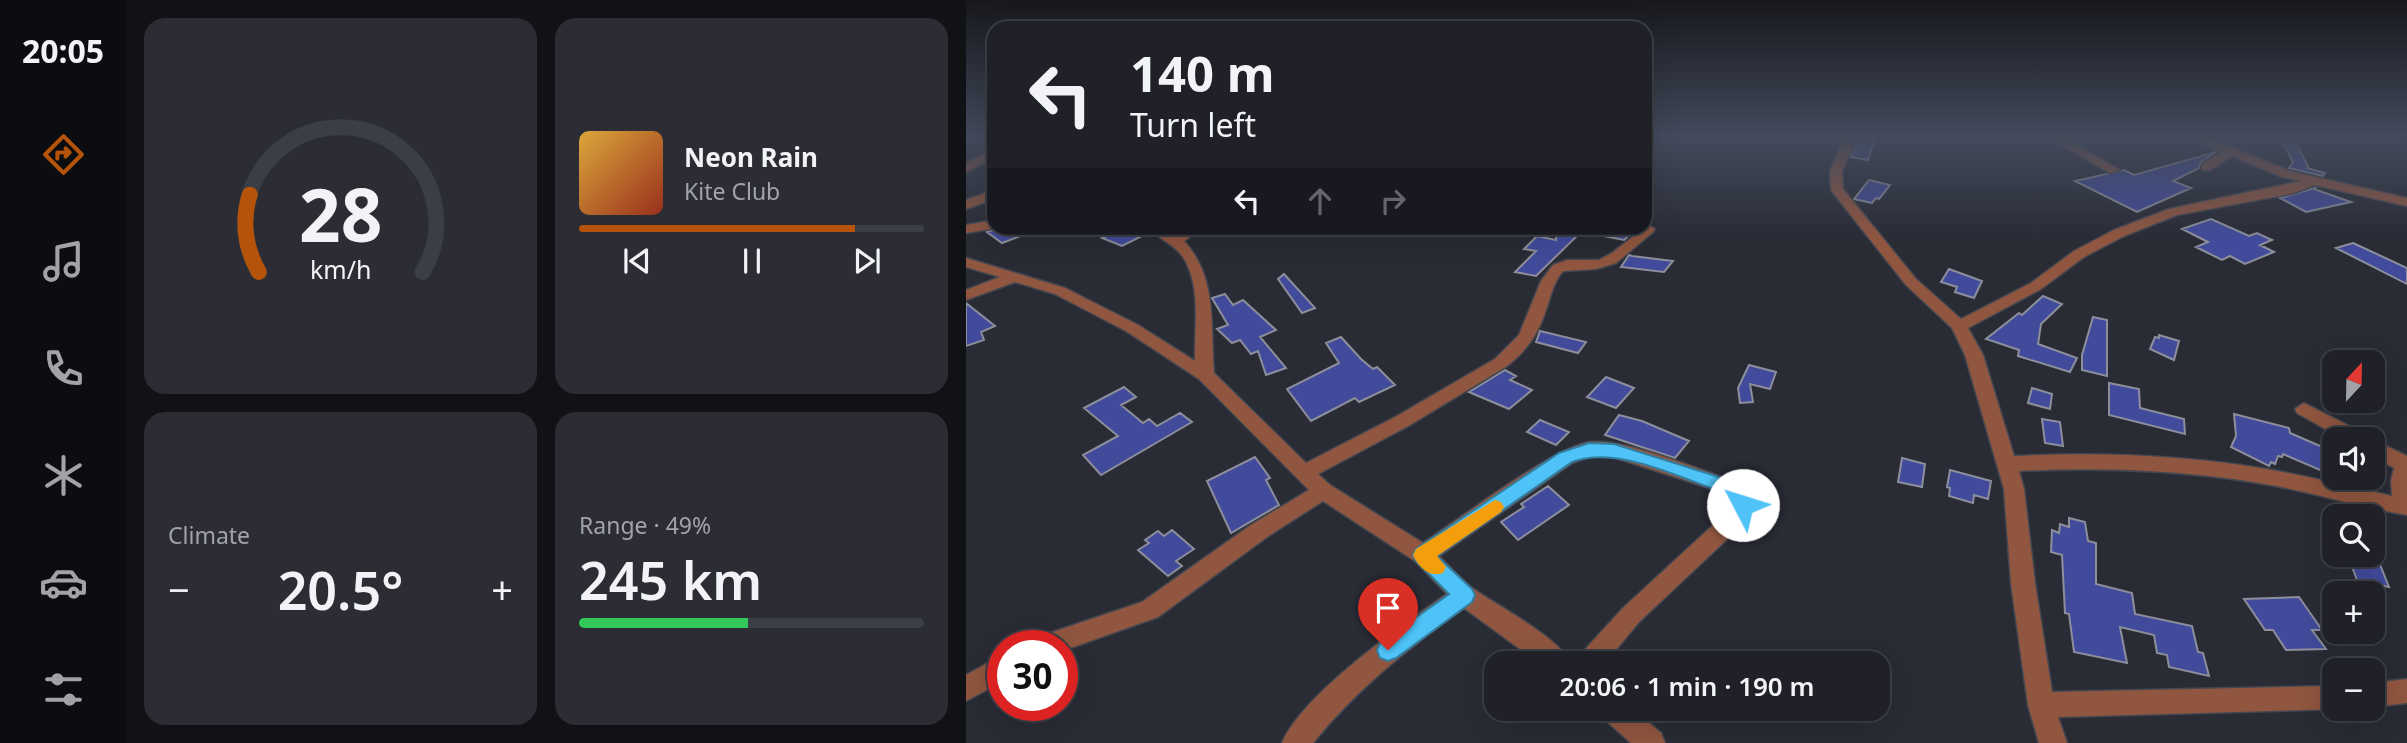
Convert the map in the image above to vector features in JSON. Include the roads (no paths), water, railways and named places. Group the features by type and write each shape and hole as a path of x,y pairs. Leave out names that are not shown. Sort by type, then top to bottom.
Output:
{"street":[{"path":"1834,171 1833,178 1837,190 1911,282 1959,326 1974,355 2009,464 2041,705 2053,743"},
{"path":"2284,171 2313,181 2407,202"},
{"path":"1959,326 2036,286 2079,254 2119,233 2183,209 2294,189 2313,181"},
{"path":"966,205 987,197"},
{"path":"966,229 987,224"},
{"path":"1171,235 1178,238 1198,270 1202,287 1205,375"},
{"path":"1178,238 1183,235"},
{"path":"1305,472 1401,424 1506,360 1523,344 1536,324 1552,274 1569,264 1598,265 1619,255 1641,235"},
{"path":"966,262 1060,291 1132,328 1205,375 1323,491 1423,555 1464,595 1543,651"},
{"path":"966,295 1017,276"},
{"path":"2304,409 2336,427"},
{"path":"1423,555 1565,458 1589,449 1614,450 1732,488 1741,496 1743,505 1732,521 1631,615 1600,651"},
{"path":"2385,453 2406,464 2400,493 2407,507"},
{"path":"2009,464 2054,461 2212,470 2283,480 2407,507"},
{"path":"1078,634 1150,610 1259,531 1323,491"},
{"path":"1296,743 1315,719 1367,666 1464,595"},
{"path":"966,689 987,677"},
{"path":"2385,694 2407,691"},
{"path":"2041,705 2322,698"},
{"path":"1626,721 1651,743"}]}
